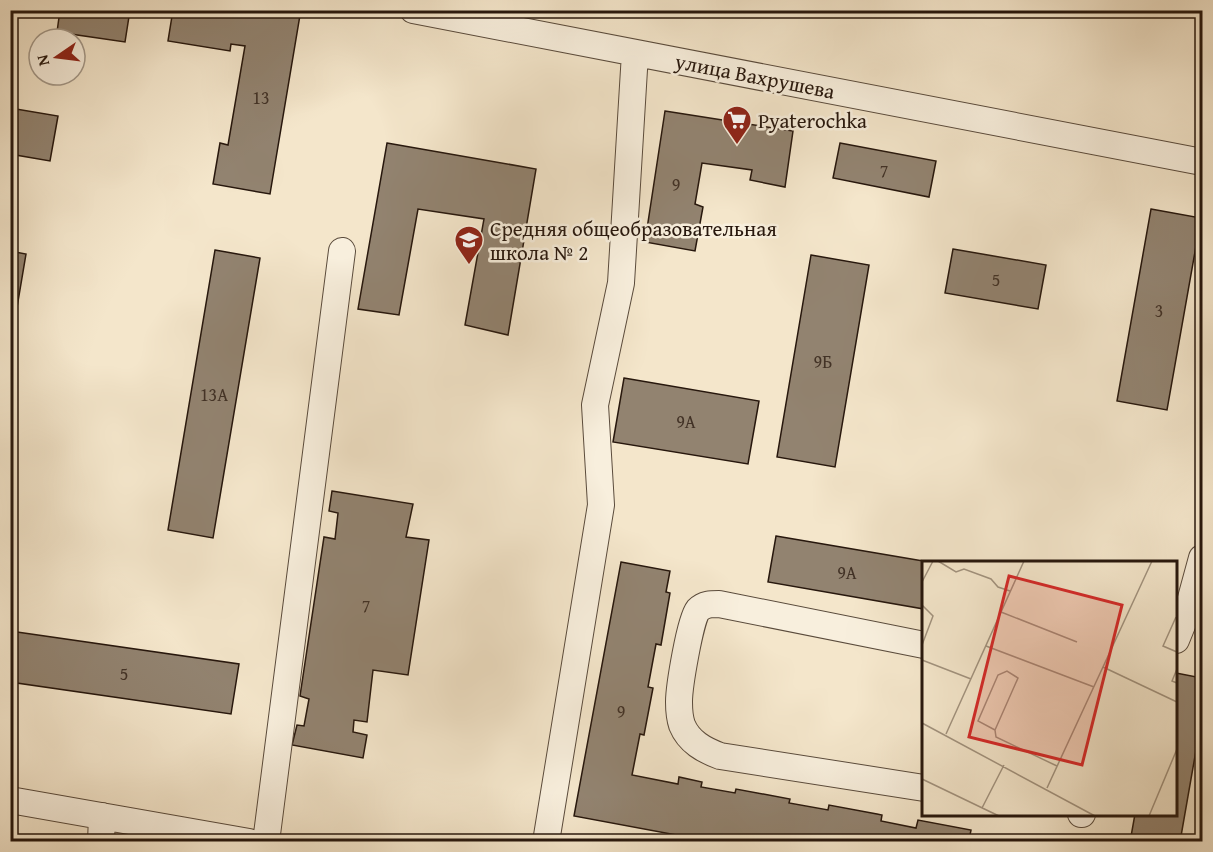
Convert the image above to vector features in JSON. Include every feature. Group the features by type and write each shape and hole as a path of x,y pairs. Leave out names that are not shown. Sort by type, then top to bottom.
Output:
{"street":[{"name":"улица Вахрушева","path":"412,10 480,17 635,53 1203,162"},
{"path":"546,842 601,505 595,405 621,283 635,53"},
{"path":"266,842 342,251"},
{"path":"1177,638 1187,614 1203,558"},
{"path":"922,645 719,604 707,604 697,611 690,630 679,701 682,724 689,736 703,750 720,756 922,788"},
{"path":"10,800 249,842"},
{"path":"101,842 102,816"}],"building":[{"path":"60,10 130,10 125,42 87,36 87,27 58,27"},
{"path":"173,10 271,10 300,15 270,194 213,184 220,143 228,145 245,46 231,44 230,51 168,41"},
{"path":"877,10 914,10 913,17"},
{"path":"10,108 58,116 50,161 10,154"},
{"path":"665,111 793,131 785,187 750,180 752,170 702,163 695,204 703,207 695,251 645,242"},
{"path":"387,143 536,169 508,335 465,325 484,219 418,209 399,315 358,309"},
{"path":"840,143 936,161 929,197 833,178"},
{"path":"1151,209 1201,218 1167,410 1117,401"},
{"path":"953,249 1046,265 1038,309 945,293"},
{"path":"215,250 260,258 213,538 168,530"},
{"path":"10,251 26,254 10,349"},
{"path":"811,255 869,265 835,467 777,457"},
{"path":"624,378 759,401 748,464 613,442"},
{"path":"332,491 413,504 406,537 429,540 408,675 373,670 367,722 354,720 353,732 367,735 363,758 292,745 297,725 304,726 309,699 300,696 324,537 335,539 338,513 329,511"},
{"path":"776,536 923,561 922,609 768,582"},
{"path":"621,562 670,571 666,592 670,593 661,645 656,644 648,687 653,688 644,735 640,734 632,775 678,784 679,777 702,782 701,787 735,793 736,789 790,799 789,803 828,810 829,805 882,815 881,821 916,828 918,820 971,830 969,840 976,842 714,842 574,816"},
{"path":"10,631 239,664 231,714 10,682"},
{"path":"1177,673 1202,678 1202,716 1180,842 1130,842 1135,816 1177,816"}],"place":[{"name":"Pyaterochka","path":"737,146"},
{"name":"Средняя общеобразовательная школа № 2","path":"469,266"}]}
